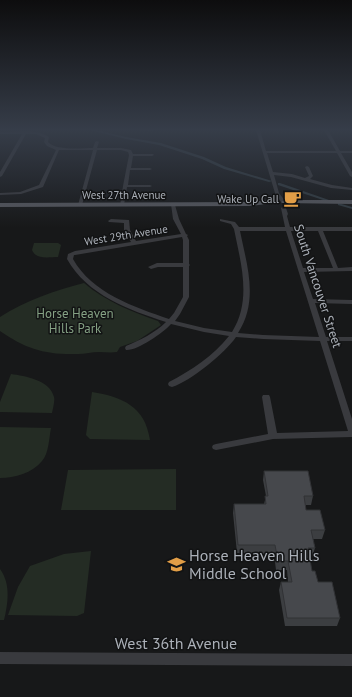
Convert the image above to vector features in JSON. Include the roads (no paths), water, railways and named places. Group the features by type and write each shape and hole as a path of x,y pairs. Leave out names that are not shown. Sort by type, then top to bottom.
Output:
{"main road":[{"name":"West 27th Avenue","path":"0,205 173,205 352,202"}],"street":[{"path":"0,176 8,163"},
{"path":"0,194 22,193 43,184 52,163"},
{"path":"80,205 91,163"},
{"path":"122,205 129,163"},
{"path":"268,163 277,193 284,204"},
{"path":"344,163 352,176"},
{"path":"305,180 311,176 307,167"},
{"path":"128,169 150,169"},
{"path":"271,173 283,174 336,189 352,189"},
{"path":"125,186 150,186"},
{"path":"32,190 38,193"},
{"path":"275,204 277,193"},
{"name":"South Vancouver Street","path":"275,204 284,216"},
{"name":"South Vancouver Street","path":"284,204 284,216 352,433"},
{"path":"128,348 150,338 170,322 181,309 186,297 187,265 185,235 176,219 173,205"},
{"path":"172,384 194,372 214,357 234,335 243,317 247,297 237,229 232,223 222,220"},
{"path":"111,222 127,221 127,230 134,243"},
{"path":"237,229 352,229"},
{"path":"320,229 336,269"},
{"name":"West 29th Avenue","path":"170,322 132,308 101,292 74,268 70,259 71,254 185,235"},
{"path":"151,268 157,266 187,265"},
{"path":"301,270 352,269"},
{"path":"311,302 352,302"},
{"path":"170,322 234,335 323,340 352,339"},
{"path":"266,397 273,436"},
{"path":"216,447 273,436 352,433"},
{"name":"West 36th Avenue","path":"0,658 352,660"}],"waterway":[{"path":"213,163 225,168 270,181"},
{"path":"279,184 327,200"},
{"path":"339,204 352,208"}],"place":[{"name":"Wake Up Call","path":"292,199"},
{"name":"Horse Heaven Hills Middle School","path":"176,564"}],"park label":[{"name":"Horse Heaven Hills Park","path":"75,320"}]}
